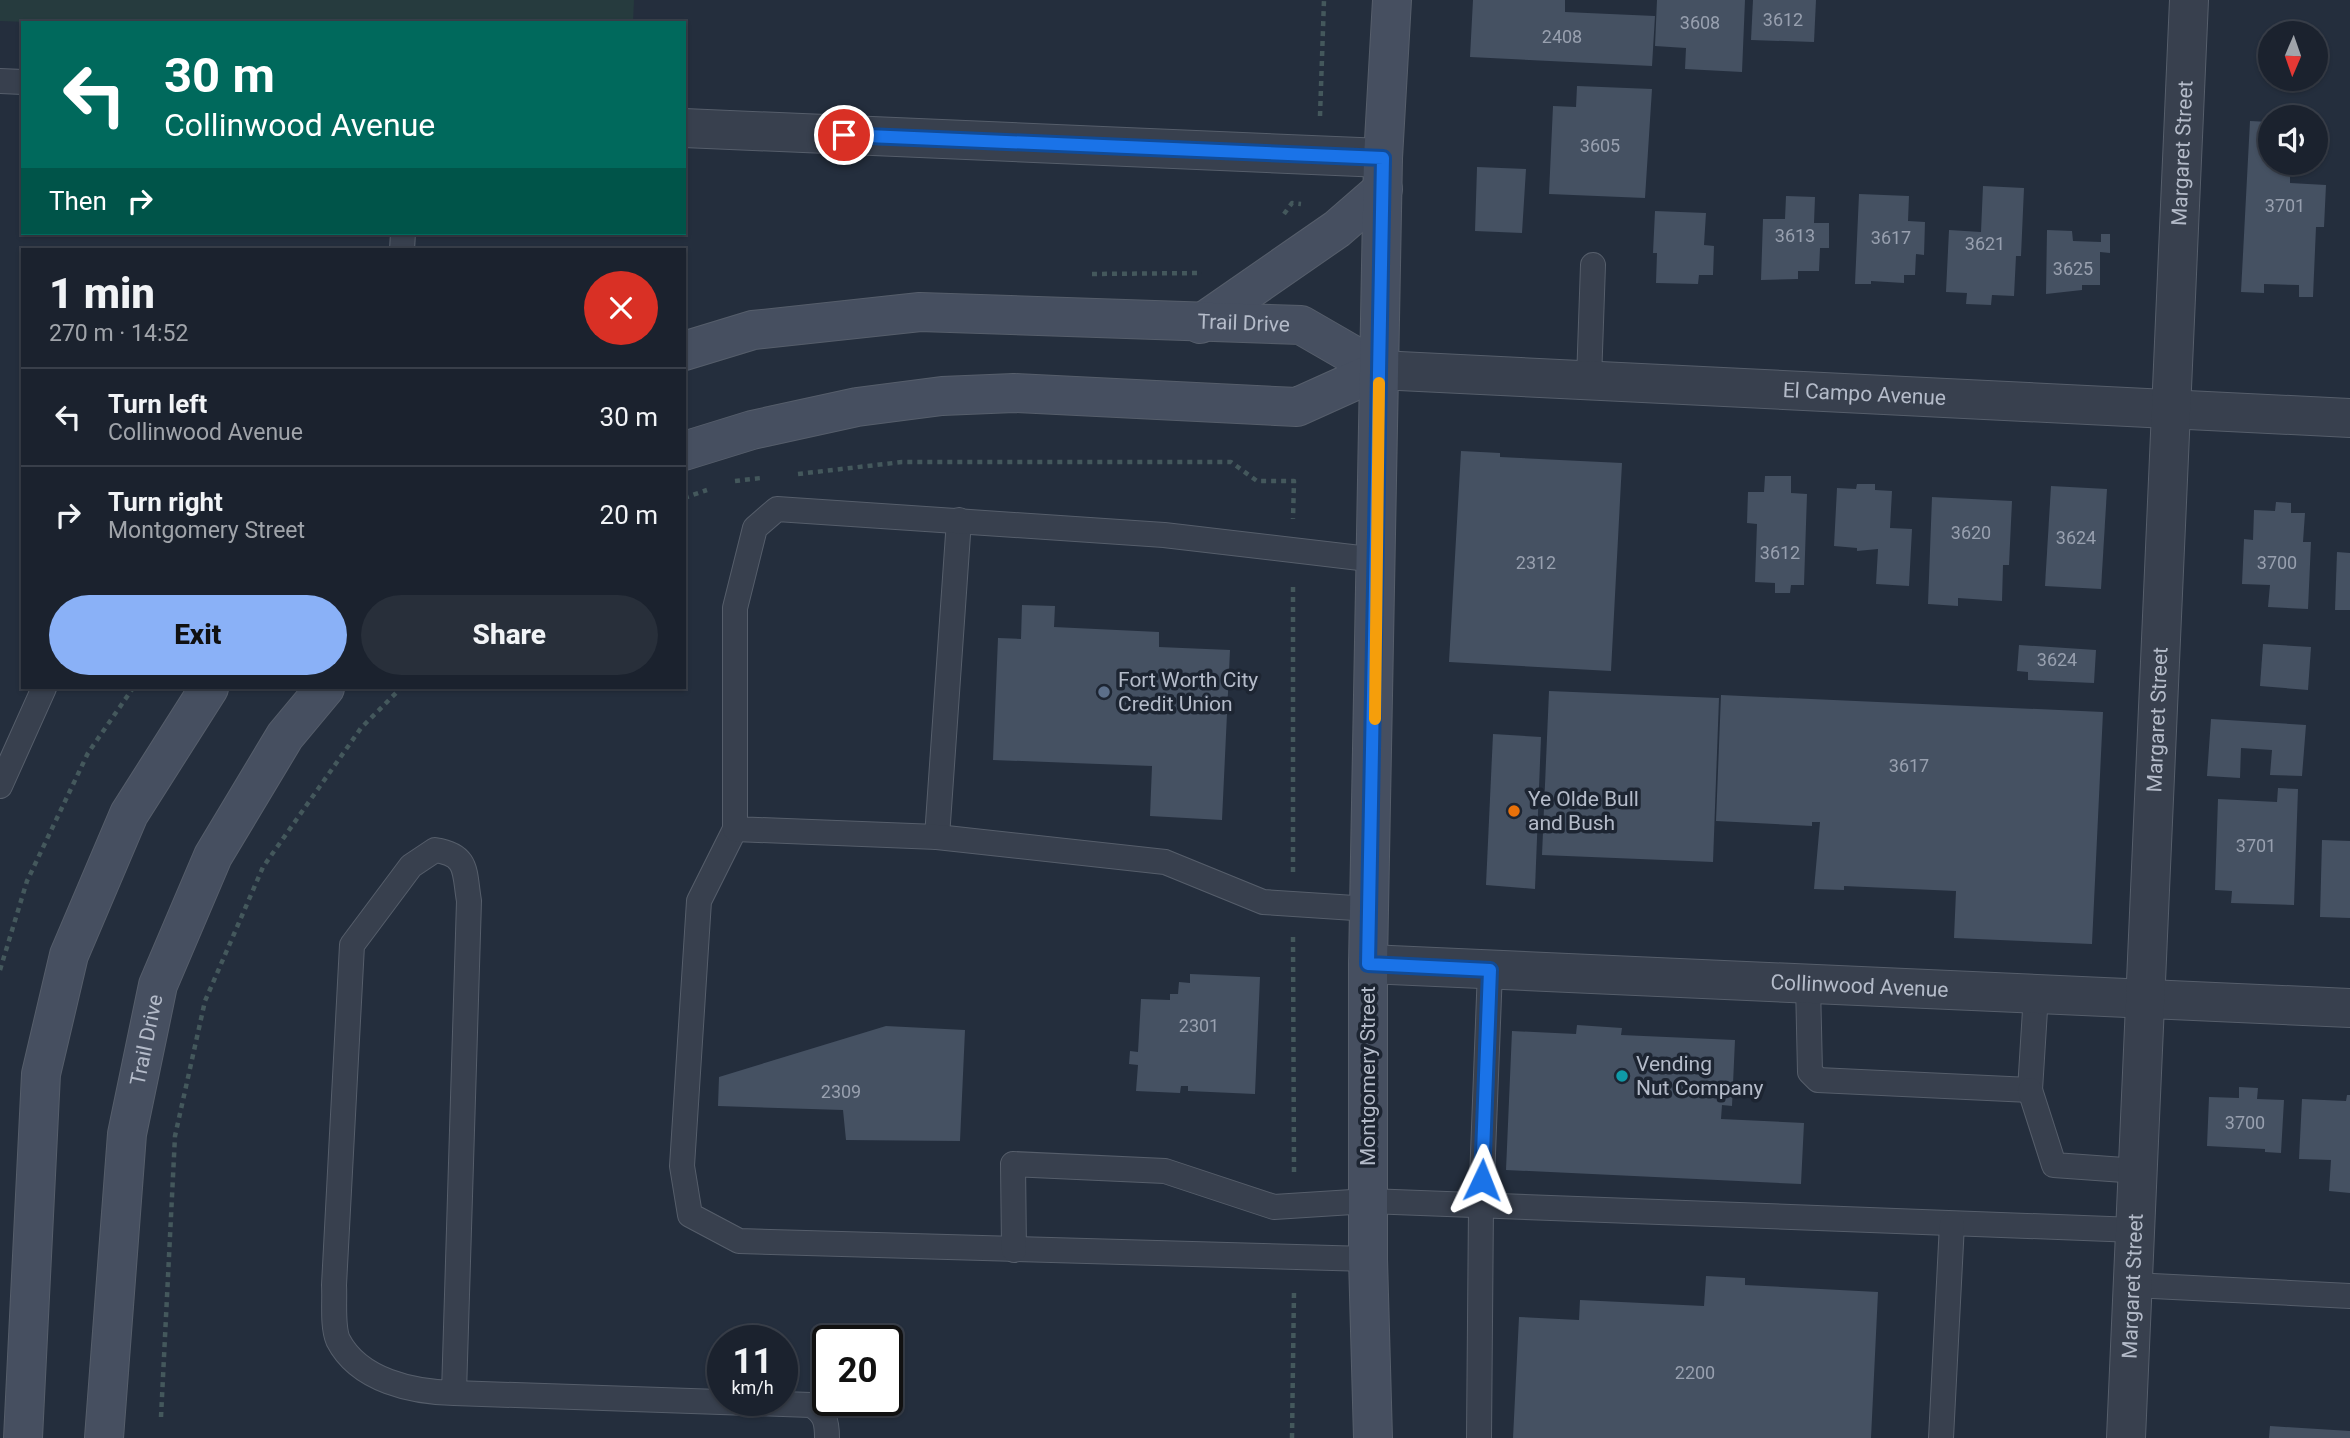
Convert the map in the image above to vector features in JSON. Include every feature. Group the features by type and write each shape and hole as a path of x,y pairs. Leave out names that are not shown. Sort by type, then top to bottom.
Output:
{"street":[{"name":"Montgomery Street","path":"1373,1438 1368,1259 1368,964 1383,174 1392,0"},
{"name":"Margaret Street","path":"2126,1438 2189,0"},
{"path":"686,128 1383,174"},
{"path":"1200,324 1337,229 1383,174"},
{"name":"Trail Drive","path":"686,350 753,330 920,312 1200,324 1301,325 1379,370"},
{"path":"686,450 752,430 857,407 943,396 1014,393 1297,407 1379,370"},
{"name":"El Campo Avenue","path":"1379,370 2350,418"},
{"path":"23,1438 41,1074 69,955 129,814 208,689"},
{"name":"Trail Drive","path":"104,1438 127,1134 158,985 213,856 285,736 325,689"},
{"name":"Collinwood Avenue","path":"1368,964 2350,1008"}],"lane":[{"path":"0,81 21,82"},
{"path":"1589,380 1593,265"},
{"path":"1368,1259 739,1241 690,1215 682,1166 699,901 735,830 735,608 755,528 777,509 1164,535 1377,560"},
{"path":"937,836 959,520"},
{"path":"0,786 44,689"},
{"path":"735,830 937,836 1165,862 1262,902 1370,909"},
{"path":"454,1393 469,901 462,863 453,853 435,850 411,866 352,945 334,1285 338,1339 362,1368 386,1381 426,1392 454,1393 811,1405 821,1411 827,1438"},
{"path":"1479,1438 1482,1206 1490,970"},
{"path":"1808,984 1810,1072 1818,1080 2029,1090"},
{"path":"2036,994 2029,1090 2054,1165 2138,1171"},
{"path":"1014,1250 1013,1164 1166,1171 1274,1207 1368,1201 2135,1230"},
{"path":"1941,1438 1952,1224"},
{"path":"2133,1285 2350,1296"}],"path":[{"path":"786,475 902,462 1231,463 1257,481 1294,481 1294,1206"},
{"path":"722,485 773,477"},
{"path":"686,497 709,489"},
{"path":"0,970 32,870 88,753 132,689"},
{"path":"161,1417 175,1136 205,1001 263,867 361,728 400,689"},
{"path":"1292,1438 1294,1258"}],"green space":[{"path":"0,0 634,0 633,21 0,21"}],"building":[{"path":"1473,0 1565,0 1565,12 1655,16 1652,66 1470,57"},
{"path":"1657,0 1745,0 1742,72 1685,69 1686,48 1655,46"},
{"path":"1753,0 1816,0 1814,42 1751,40"},
{"path":"1577,86 1652,89 1645,198 1549,194 1553,106 1576,107"},
{"path":"2250,121 2258,121 2258,175 2290,175 2290,183 2326,185 2324,227 2316,227 2313,297 2299,297 2299,285 2264,284 2264,293 2241,292"},
{"path":"1477,167 1526,169 1522,233 1475,231"},
{"path":"1983,186 2024,188 2021,256 2016,256 2014,296 1992,295 1991,305 1966,304 1967,293 1946,292 1949,230 1981,232"},
{"path":"1859,194 1909,196 1908,221 1925,222 1924,255 1916,254 1915,275 1904,275 1904,283 1871,281 1871,284 1855,284"},
{"path":"1786,196 1815,197 1814,223 1829,223 1829,248 1820,248 1819,271 1798,271 1798,279 1761,280 1763,219 1785,219"},
{"path":"1655,211 1706,213 1704,245 1714,246 1713,275 1699,275 1698,284 1656,283 1657,253 1653,253"},
{"path":"2047,230 2072,231 2073,241 2101,242 2101,234 2110,234 2110,253 2100,252 2100,285 2082,285 2082,290 2046,294"},
{"path":"1461,451 1500,453 1500,457 1622,463 1611,671 1449,662"},
{"path":"1765,476 1791,476 1791,493 1807,494 1804,585 1791,585 1790,593 1775,593 1775,583 1755,582 1757,524 1747,523 1748,492 1764,492"},
{"path":"1857,484 1875,484 1875,490 1892,491 1890,528 1912,529 1909,586 1876,584 1878,549 1857,551 1857,548 1834,546 1837,488 1856,489"},
{"path":"2051,486 2107,489 2101,589 2045,586"},
{"path":"1932,497 2012,501 2009,565 2003,565 2002,601 1958,598 1958,606 1928,604"},
{"path":"2276,502 2291,503 2291,513 2305,513 2303,542 2311,542 2308,609 2268,607 2270,585 2242,584 2244,539 2253,540 2254,510 2275,511"},
{"path":"2337,552 2350,553 2350,610 2335,610"},
{"path":"1022,605 1055,606 1054,627 1159,632 1159,647 1230,650 1222,820 1150,816 1152,766 993,760 998,638 1021,639"},
{"path":"2263,644 2311,647 2308,690 2260,686"},
{"path":"2019,645 2096,650 2094,683 2028,680 2028,672 2017,671"},
{"path":"1549,691 1719,698 1713,862 1542,855"},
{"path":"1721,695 2103,712 2092,944 1954,938 1956,891 1844,886 1844,890 1814,889 1820,822 1812,822 1812,826 1716,821"},
{"path":"2211,719 2306,725 2302,776 2270,775 2272,750 2241,748 2240,778 2207,776"},
{"name":"Ye Olde Bull and Bush","path":"1493,734 1541,737 1535,889 1486,885"},
{"path":"2278,788 2298,789 2294,905 2231,903 2232,891 2215,890 2218,799 2277,802"},
{"path":"2322,840 2350,841 2350,918 2320,917"},
{"path":"1190,974 1260,977 1255,1094 1188,1091 1188,1086 1181,1086 1180,1093 1136,1091 1138,1065 1129,1064 1130,1051 1138,1052 1141,999 1170,1000 1170,994 1178,994 1179,982 1190,983"},
{"name":"Vending Nut Company","path":"1577,1025 1622,1028 1621,1035 1735,1040 1732,1106 1722,1105 1721,1119 1804,1123 1801,1184 1506,1170 1512,1031 1576,1034"},
{"path":"886,1026 965,1030 960,1141 846,1140 843,1110 718,1106 719,1077"},
{"path":"2239,1087 2258,1088 2257,1099 2284,1100 2281,1153 2265,1152 2265,1149 2207,1146 2209,1097 2239,1098"},
{"path":"2347,1095 2350,1095 2350,1193 2329,1191 2331,1160 2299,1159 2302,1099 2346,1101"},
{"path":"1706,1276 1745,1278 1745,1285 1878,1292 1871,1438 1513,1438 1519,1317 1579,1320 1580,1300 1704,1306"},
{"path":"2270,1426 2350,1431 2350,1438 2269,1438"}],"slow traffic":[{"path":"1375,719 1379,383"}],"place":[{"name":"Fort Worth City Credit Union","path":"1104,692"},
{"name":"Ye Olde Bull and Bush","path":"1514,811"},
{"name":"Vending Nut Company","path":"1622,1076"}],"route":[{"path":"844,135 1383,158 1376,694 1368,964 1490,970 1482,1180"}]}
